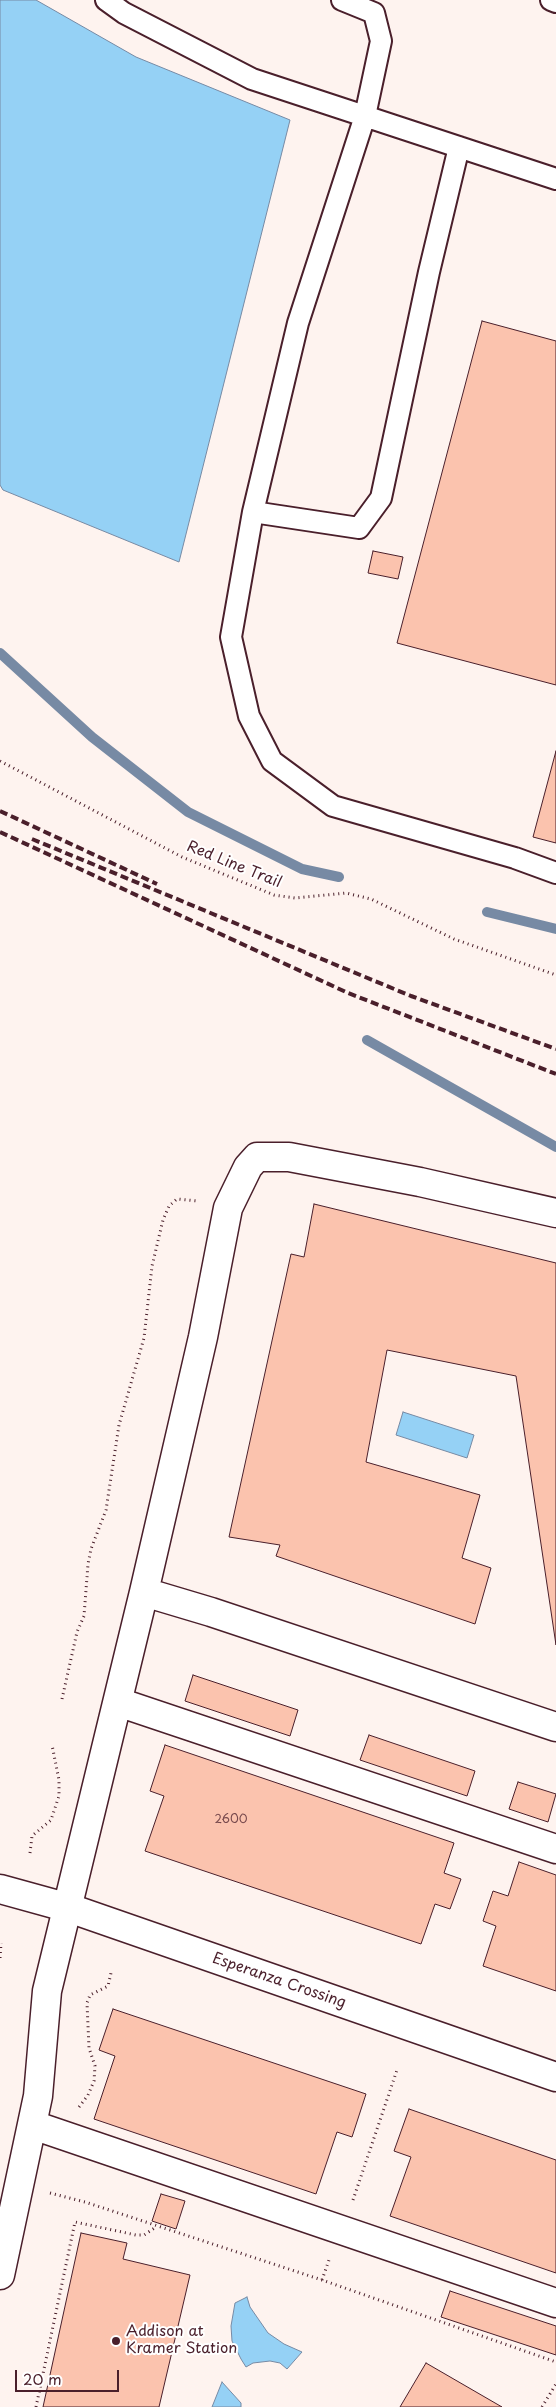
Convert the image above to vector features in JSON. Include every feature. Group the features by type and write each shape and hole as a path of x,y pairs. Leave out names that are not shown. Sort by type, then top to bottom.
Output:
{"street":[{"path":"0,2275 39,2090 47,1991 144,1592 203,1336 228,1208 248,1167 257,1157 289,1157 420,1182 556,1213"},
{"path":"144,1592 211,1612 556,1727"},
{"path":"118,1702 556,1849"},
{"name":"Esperanza Crossing","path":"0,1889 68,1908 556,2077"},
{"path":"33,2125 556,2303"}],"lane":[{"path":"106,0 124,13 252,79 556,179"},
{"path":"342,0 374,13 381,41 365,116 298,323 253,512 231,637 249,716 272,761 333,806 505,856 556,873"},
{"path":"550,0 556,2"},
{"path":"253,512 359,528 381,498 429,272 459,146"}],"path":[{"name":"Red Line Trail","path":"0,761 182,857 274,895 295,898 346,893 371,899 454,938 556,974"},
{"path":"62,1699 77,1632 84,1616 91,1549 106,1510 120,1417 144,1338 152,1266 163,1220 169,1206 177,1199 202,1202"},
{"path":"30,1853 32,1836 51,1820 59,1796 59,1780 52,1745"},
{"path":"0,1958 1,1943"},
{"path":"65,2135 72,2116 88,2095 94,2080 95,2066 89,2048 87,2003 90,1995 108,1986 110,1972"},
{"path":"322,2280 397,2070"},
{"path":"48,2192 85,2202 156,2227 322,2280 556,2362"},
{"path":"36,2407 75,2222 136,2235 144,2235 156,2227"},
{"path":"542,2407 556,2384"}],"water":[{"path":"0,0 36,0 136,57 290,120 179,562 3,490 0,485"},
{"path":"403,1412 474,1435 467,1458 396,1435"},
{"path":"247,2297 250,2307 268,2333 284,2344 302,2352 287,2369 280,2363 270,2361 253,2363 246,2367 241,2359 232,2341 231,2326 235,2303"},
{"path":"222,2382 241,2403 241,2407 212,2407"}],"building":[{"path":"482,321 556,341 556,685 397,643"},
{"path":"373,551 403,557 398,579 368,573"},
{"path":"556,751 556,843 533,837"},
{"path":"314,1204 556,1263 556,1645 516,1376 387,1350 366,1462 480,1495 462,1558 491,1568 475,1624 276,1556 280,1545 229,1537 291,1254 304,1257"},
{"path":"193,1675 298,1710 290,1736 185,1701"},
{"path":"369,1735 475,1771 467,1796 360,1760"},
{"path":"165,1745 454,1843 444,1873 461,1879 450,1909 435,1904 421,1944 145,1851 164,1796 150,1791"},
{"path":"518,1782 556,1794 548,1822 509,1809"},
{"path":"519,1862 556,1875 556,1991 483,1966 496,1926 483,1921 493,1891 508,1896"},
{"path":"113,2009 366,2094 352,2137 337,2132 316,2194 94,2119 115,2056 99,2050"},
{"path":"409,2109 556,2160 556,2273 390,2216 411,2157 394,2151"},
{"path":"161,2194 185,2201 176,2229 152,2221"},
{"name":"Addison at Kramer Station","path":"81,2233 127,2243 123,2259 190,2275 159,2407 43,2407"},
{"path":"450,2291 556,2326 556,2355 441,2317"},
{"path":"426,2363 502,2407 400,2407"}],"waterway":[{"path":"0,653 92,737 188,812 302,869 339,877"},
{"path":"487,912 556,929"},
{"path":"367,1040 556,1147"}],"railway":[{"path":"0,811 157,884"},
{"path":"0,832 348,993 556,1074"},
{"path":"32,839 411,996 556,1049"}],"place":[{"name":"Addison at Kramer Station","path":"116,2341"}]}
